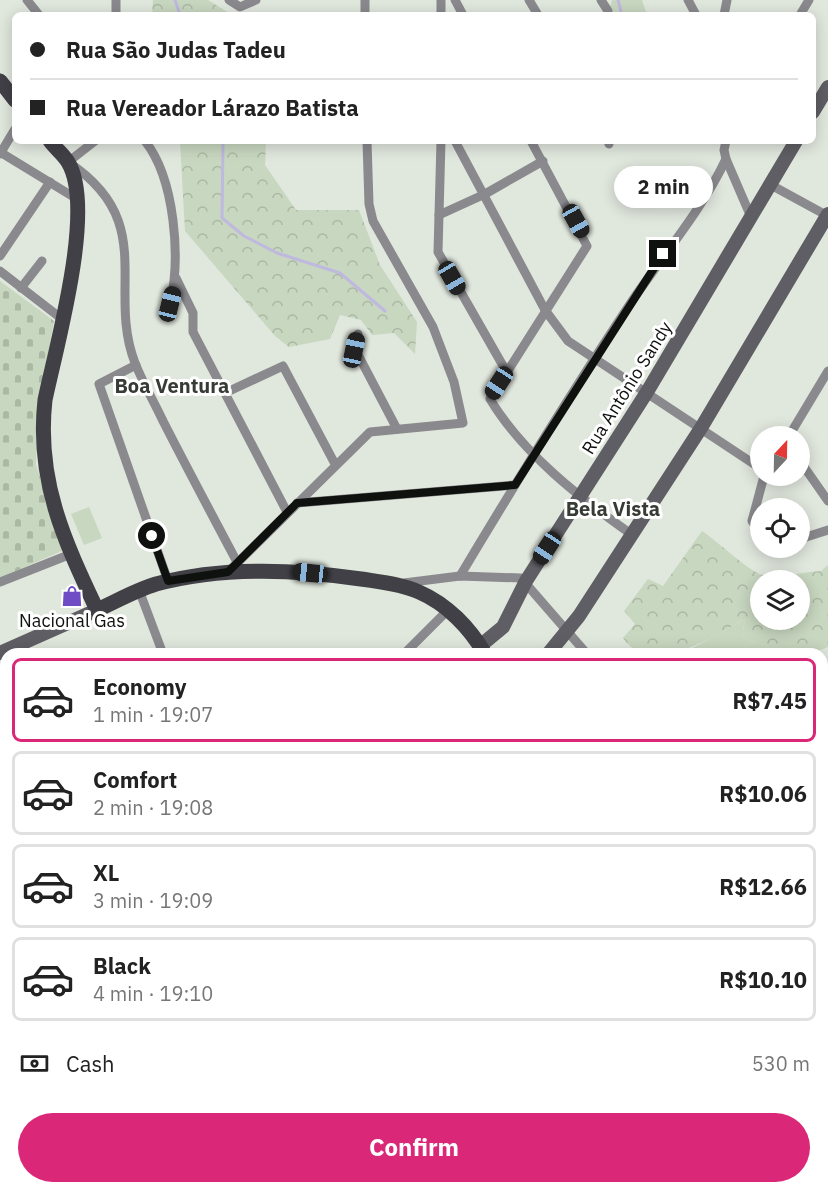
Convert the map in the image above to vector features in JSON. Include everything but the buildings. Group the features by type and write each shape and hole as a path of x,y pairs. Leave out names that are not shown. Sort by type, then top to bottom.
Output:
{"main road":[{"path":"0,81 12,96"},
{"path":"53,144 68,162 77,199 77,232 45,400 43,445 47,484 71,554 97,610 139,590 168,581 233,567 294,572 396,584 418,591 448,610 480,648"}],"street":[{"path":"27,0 37,12"},
{"path":"229,0 240,8 256,0"},
{"path":"601,0 608,11"},
{"path":"816,105 828,87"},
{"path":"12,134 0,153 77,199"},
{"path":"91,144 68,162 82,171 105,197 124,239 128,342 136,365 233,567 370,432 463,423 454,382 433,327 373,221 369,204 367,144"},
{"path":"147,144 165,176 169,196 176,278 170,304"},
{"path":"441,144 438,252 506,371"},
{"path":"457,144 545,310 568,341 750,461"},
{"path":"533,144 587,246 490,399 534,454 580,498 631,534"},
{"path":"725,144 726,159 751,218"},
{"name":"Rua Antônio Sandy","path":"484,648 502,627 526,581 647,392 794,144"},
{"path":"460,576 595,357 663,254 710,194 726,159"},
{"path":"439,216 485,194 543,161"},
{"path":"0,256 50,182"},
{"path":"553,648 567,632 701,428 828,215 771,184"},
{"path":"21,288 42,261"},
{"path":"0,272 62,319"},
{"path":"176,278 193,314 193,332 287,512"},
{"path":"358,334 354,350 397,429"},
{"path":"136,365 99,384 168,581"},
{"path":"225,393 283,366 335,464"},
{"path":"795,426 827,377"},
{"path":"810,475 828,501"},
{"path":"297,503 515,485"},
{"path":"810,536 828,530"},
{"path":"0,582 71,554"},
{"path":"396,584 460,576 521,578 526,581 582,648"},
{"path":"139,590 161,648"},
{"path":"11,648 97,610"},
{"path":"410,648 448,610"}],"green space":[{"path":"153,0 208,0 227,12 152,12"},
{"path":"612,0 642,0 646,12 609,12"},
{"path":"180,144 266,144 265,165 296,210 359,210 380,265 417,322 415,354 394,333 372,335 361,320 340,315 330,339 289,347 275,336 185,231"},
{"path":"0,281 54,321 37,422 36,465 64,550 0,578"},
{"path":"89,507 102,538 84,545 71,514"},
{"path":"702,531 753,570 750,570 750,630 810,630 810,572 821,571 828,565 828,647 824,648 773,648 768,644 756,644 742,637 745,619 688,648 633,648 623,638 635,624 624,611 648,579 663,586"},
{"path":"745,619 742,637 756,644 768,644 774,648 693,648"}],"waterway":[{"path":"175,0 179,12"},
{"path":"618,0 621,12"},
{"path":"223,144 222,218 244,236 277,253 340,273 385,311"}],"place":[{"name":"Nacional Gas","path":"72,596"}],"district":[{"name":"Boa Ventura","path":"172,386"},
{"name":"Bela Vista","path":"613,509"}],"route":[{"path":"152,536 168,581 228,572 297,503 515,485 663,254"}]}
